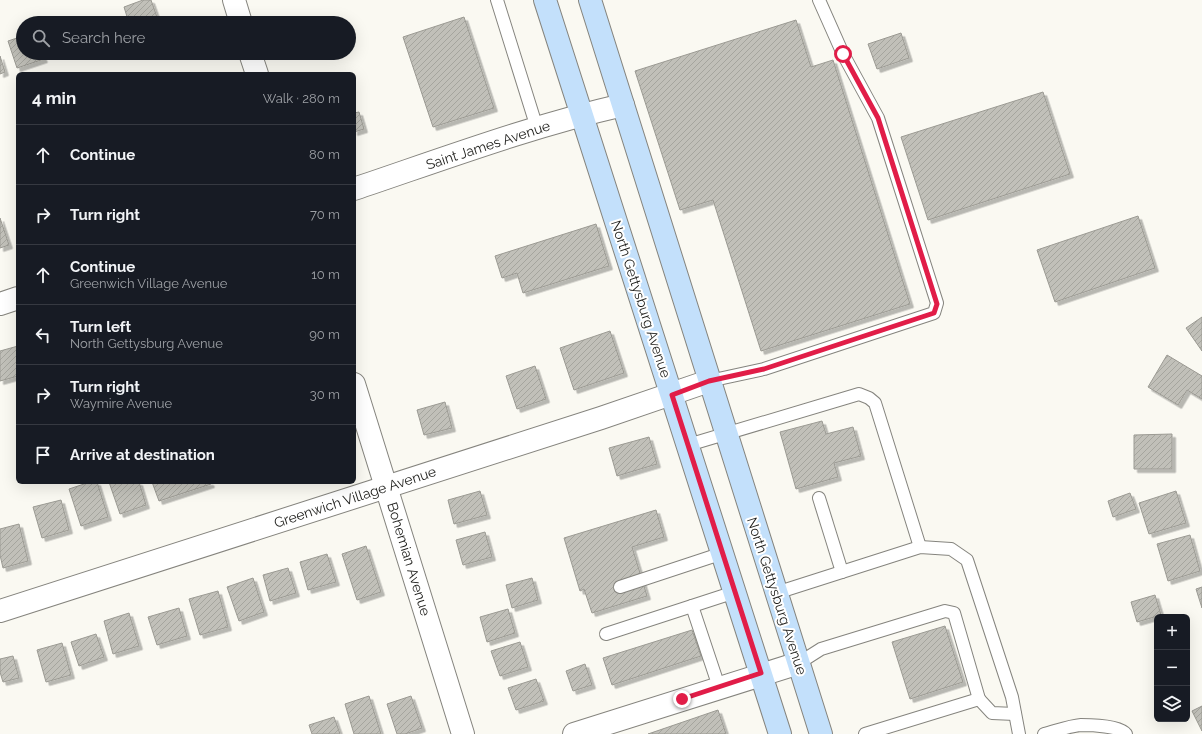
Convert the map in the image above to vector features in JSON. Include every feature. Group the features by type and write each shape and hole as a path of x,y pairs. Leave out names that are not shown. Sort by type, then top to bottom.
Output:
{"main road":[{"name":"North Gettysburg Avenue","path":"545,0 780,734"},
{"name":"North Gettysburg Avenue","path":"590,0 821,734"}],"street":[{"path":"234,0 239,16"},
{"path":"252,60 256,72"},
{"name":"Saint James Avenue","path":"356,188 536,128 581,114 623,105"},
{"path":"0,304 16,299"},
{"name":"Greenwich Village Avenue","path":"0,611 672,395 709,381"},
{"name":"Bohemian Avenue","path":"356,390 463,734"},
{"path":"574,734 761,673 798,663"}],"lane":[{"path":"497,0 536,128"},
{"path":"709,381 764,369 934,313 937,304 878,118 843,54 818,0"},
{"path":"688,445 859,394 869,398 875,403 920,547"},
{"path":"818,498 842,572"},
{"path":"776,593 920,547 951,549 967,560 1012,697 1019,734"},
{"path":"620,587 723,553"},
{"path":"606,634 735,592"},
{"path":"692,606 719,687"},
{"path":"798,663 821,649 945,611 954,613 979,700 992,713 1015,714"},
{"path":"865,734 979,700"},
{"path":"1044,734 1080,725 1109,727 1124,731 1126,734"}],"building":[{"path":"143,0 151,0 157,16 127,16 124,7"},
{"path":"464,17 494,108 433,127 403,37"},
{"path":"796,20 811,67 833,60 910,304 761,351 713,200 680,210 635,71"},
{"path":"901,33 909,58 877,69 868,44"},
{"path":"16,38 16,60 41,60 17,68 8,41"},
{"path":"0,56 5,72 0,74"},
{"path":"1043,92 1070,174 928,220 901,137"},
{"path":"359,112 364,129 356,131 356,113"},
{"path":"1138,216 1155,268 1055,302 1037,250"},
{"path":"0,218 9,245 0,248"},
{"path":"596,224 609,266 523,293 517,273 502,278 495,256"},
{"path":"1202,317 1202,351 1186,328"},
{"path":"610,331 624,373 574,390 560,348"},
{"path":"16,347 16,377 0,381 0,351"},
{"path":"1167,355 1202,376 1202,399 1187,390 1178,405 1148,387"},
{"path":"535,366 546,399 517,409 506,376"},
{"path":"445,402 452,428 424,435 417,410"},
{"path":"822,421 826,434 853,427 861,456 834,463 838,477 796,489 780,432"},
{"path":"1172,434 1172,469 1134,469 1134,435"},
{"path":"649,437 657,464 617,476 609,448"},
{"path":"84,484 98,484 108,517 81,526 69,489"},
{"path":"110,484 140,484 146,505 120,514"},
{"path":"153,484 211,484 159,501"},
{"path":"480,491 487,515 454,524 448,500"},
{"path":"1176,491 1186,523 1149,534 1139,503"},
{"path":"1130,493 1136,509 1113,517 1108,501"},
{"path":"61,500 69,530 42,538 33,507"},
{"path":"656,510 664,537 632,547 647,596 592,613 584,589 580,591 564,538"},
{"path":"19,524 28,561 3,568 0,555 0,529"},
{"path":"485,532 492,557 463,565 456,540"},
{"path":"1190,535 1200,571 1168,581 1157,544"},
{"path":"366,546 381,592 357,600 342,554"},
{"path":"327,554 336,582 308,590 300,562"},
{"path":"288,568 296,593 270,601 263,575"},
{"path":"253,578 264,612 239,621 227,587"},
{"path":"532,578 538,600 512,608 506,585"},
{"path":"1202,587 1202,608 1196,589"},
{"path":"218,591 228,627 200,635 189,599"},
{"path":"1155,595 1161,614 1154,614 1154,617 1137,622 1131,602"},
{"path":"179,608 187,636 157,645 148,617"},
{"path":"508,609 515,633 487,642 480,617"},
{"path":"129,613 139,646 113,654 104,621"},
{"path":"945,626 963,682 910,699 892,642"},
{"path":"692,630 701,656 612,685 603,658"},
{"path":"96,634 104,657 79,666 71,642"},
{"path":"520,642 528,667 500,676 491,651"},
{"path":"62,643 71,675 46,682 37,650"},
{"path":"13,656 19,678 3,682 0,672 0,659"},
{"path":"585,664 592,685 573,691 566,671"},
{"path":"536,679 544,701 516,710 508,688"},
{"path":"369,696 381,734 354,734 345,704"},
{"path":"411,696 422,728 405,734 397,734 387,704"},
{"path":"1202,706 1202,731 1192,711"},
{"path":"718,710 726,734 648,734"},
{"path":"334,717 340,734 312,734 309,725"}],"route":[{"path":"682,699 761,673 672,395 709,381 764,369 934,313 937,304 878,118 863,88 843,54"}]}
